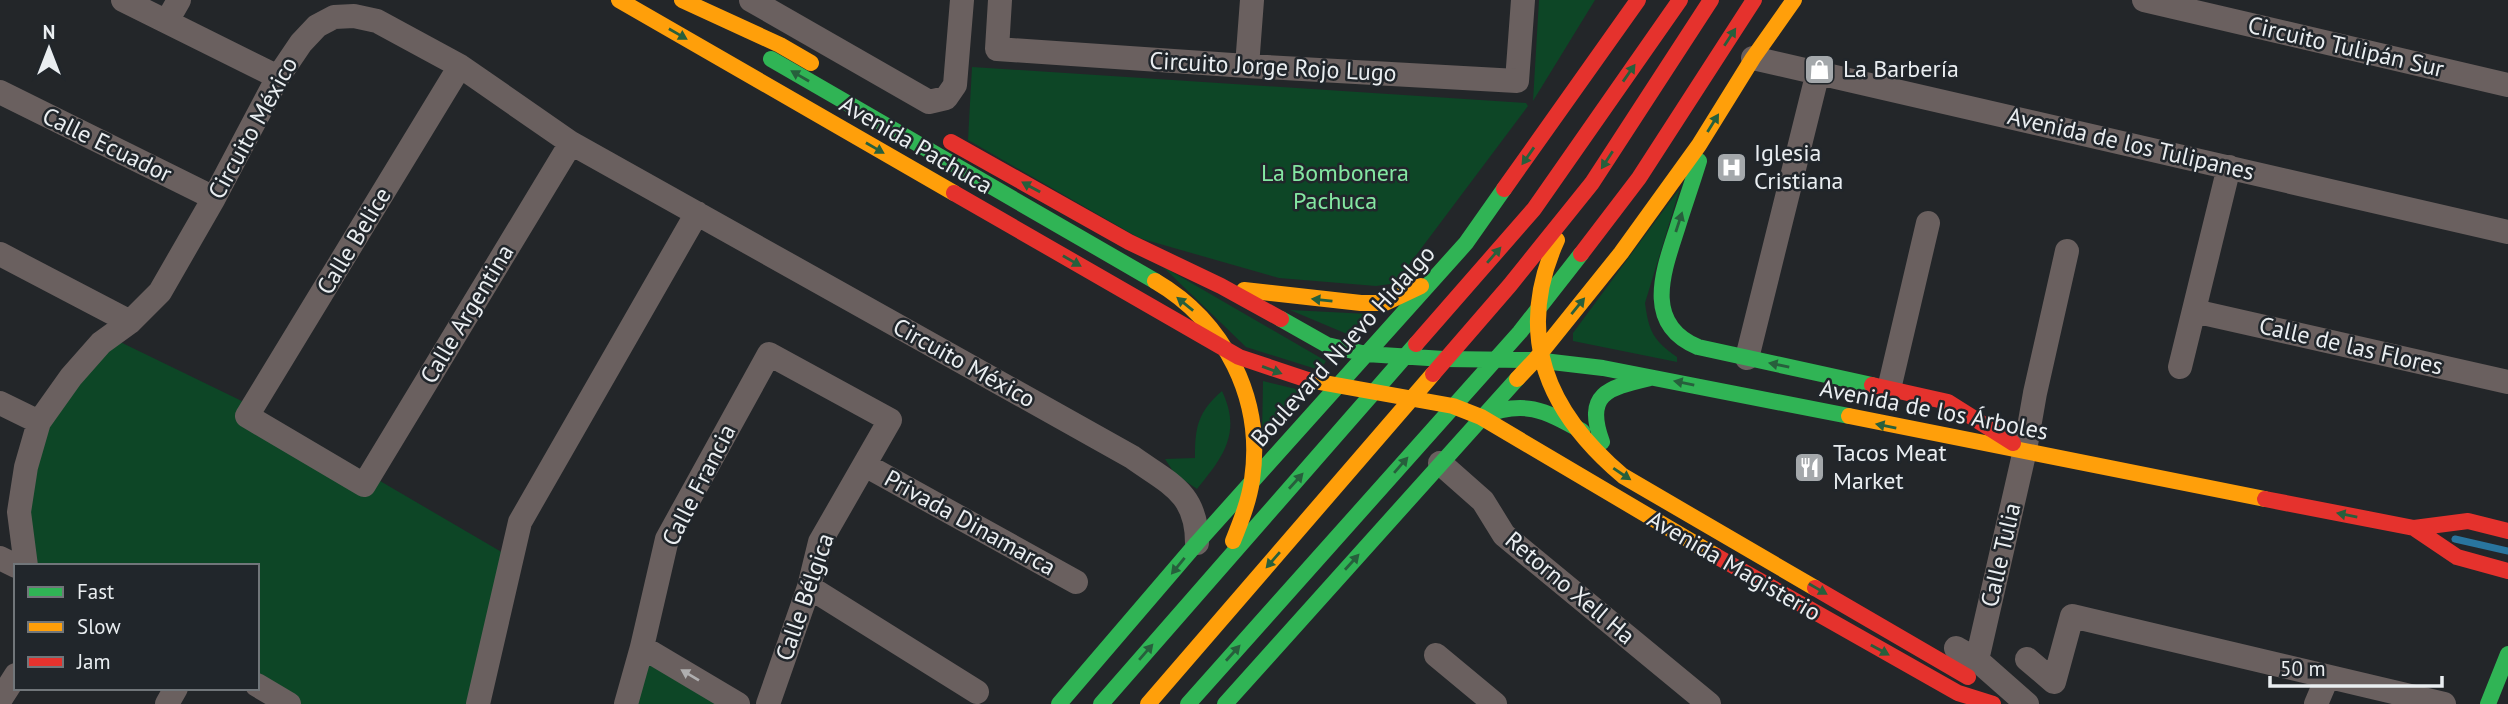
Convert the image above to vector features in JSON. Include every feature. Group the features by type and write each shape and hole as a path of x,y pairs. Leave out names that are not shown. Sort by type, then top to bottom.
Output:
{"main road":[{"name":"Avenida Pachuca","path":"619,0 1239,357 1293,377 1337,386"},
{"path":"679,0 771,60 1161,285 1199,315 1224,346 1241,376 1256,439 1255,466 1249,497 1240,526 1222,565"},
{"path":"679,0 780,46 828,73"},
{"name":"Boulevard Nuevo Hidalgo","path":"1059,704 1196,543 1466,243 1638,0"},
{"path":"1101,704 1534,209 1680,0"},
{"path":"1148,704 1501,296 1592,183 1711,0"},
{"path":"1188,704 1496,360 1571,270 1639,178 1754,0"},
{"path":"1225,704 1535,360 1621,253 1699,145 1794,0"},
{"path":"937,134 1129,242 1221,286 1267,294 1385,303 1406,295 1433,279"},
{"path":"1699,145 1699,162 1662,274 1664,308 1675,335 1684,342 1747,358 1948,402 2025,450"},
{"path":"1564,218 1544,274 1538,323 1539,342 1543,370 1558,403 1577,433 1594,452 1623,476 1973,668 2017,704"},
{"path":"1392,517 1453,406 1443,379 1444,359 1466,243"},
{"name":"Avenida de los Árboles","path":"1221,286 1327,345 1366,354 1444,359 1535,360 1654,377 1879,424 2025,450 2414,528 2468,521 2508,531"},
{"path":"1189,329 1209,349 1232,390 1238,412 1240,442 1237,453"},
{"path":"1360,511 1391,395 1385,373 1366,354"},
{"path":"1602,442 1593,416 1597,403 1605,393 1617,386 1654,377"},
{"name":"Avenida Magisterio","path":"1337,386 1453,406 1481,417 1812,612 1958,693 1993,704"},
{"path":"1481,417 1509,407 1542,409 1602,442"},
{"path":"1440,463 1485,441 1518,446 1546,456"},
{"path":"1196,543 1218,498"},
{"name":"Avenida de los Árboles","path":"2414,528 2457,557 2508,571"},
{"path":"2488,704 2508,654"}],"street":[{"path":"123,0 173,11 278,77"},
{"path":"751,0 929,102 946,98 955,85 962,0"},
{"name":"Circuito Jorge Rojo Lugo","path":"1000,0 997,49 1517,81 1522,0"},
{"path":"1248,66 1252,0"},
{"name":"Circuito Tulipán Sur","path":"2144,0 2508,85"},
{"name":"Circuito México","path":"26,564 19,512 26,467 39,422 71,377 101,343 130,322 159,292 214,198 278,77 301,43 339,8 354,16 377,22 460,66 571,143 1132,457 1181,493 1194,516 1196,543"},
{"name":"Avenida de los Tulipanes","path":"1754,58 2508,232"},
{"name":"Calle Belice","path":"364,485 247,416 460,66"},
{"path":"1747,358 1818,72"},
{"name":"Calle Ecuador","path":"0,92 214,198"},
{"name":"Calle Argentina","path":"364,485 571,143"},
{"path":"2180,367 2229,167"},
{"path":"478,704 520,522 697,213"},
{"path":"1889,389 1928,223"},
{"name":"Calle Tulia","path":"1973,668 2025,450 2067,251"},
{"path":"0,254 130,322"},
{"name":"Calle de las Flores","path":"2194,311 2508,382"},
{"name":"Calle Francia","path":"626,704 667,539 769,354 890,420"},
{"path":"0,403 39,422"},
{"name":"Calle Bélgica","path":"768,704 809,587 820,542 890,420"},
{"name":"Avenida Magisterio","path":"1602,442 1973,668 2027,704"},
{"name":"Retorno Xell Ha","path":"1440,463 1483,501 1504,535 1709,704"},
{"name":"Privada Dinamarca","path":"865,465 1076,582"},
{"path":"809,587 977,692"},
{"path":"2027,659 2054,682 2072,616 2444,704"},
{"path":"642,647 738,704"},
{"path":"1436,655 1494,704"},
{"path":"0,700 14,678"},
{"path":"2316,704 2327,678"},
{"path":"259,686 289,704"}],"green space":[{"path":"1539,0 1595,0 1533,101"},
{"name":"La Bombonera Pachuca","path":"972,67 1526,103 1528,106 1399,278 1390,284 1376,286 1279,278 1139,238 968,140"},
{"path":"1680,188 1645,303 1648,321 1654,334 1662,345 1677,357 1677,362 1573,341 1573,333"},
{"path":"1162,266 1326,361 1323,366 1316,369 1246,347"},
{"path":"1290,310 1369,314 1347,334"},
{"path":"112,338 250,405 505,554 477,704 300,704 259,681 259,564 29,564 22,512 42,422"},
{"path":"1263,381 1300,390 1262,437"},
{"path":"1222,391 1230,420 1227,444 1215,466 1197,489 1175,474 1165,459 1195,458 1200,420"},
{"path":"642,647 738,704 626,704"}],"waterway":[{"path":"2455,539 2508,551"}],"traffic: fast":[{"path":"771,59 1155,281"},
{"path":"1699,161 1663,279 1663,311 1670,325 1681,337 1698,347 1872,385"},
{"path":"1059,704 1197,543 1466,243 1504,189"},
{"path":"1188,704 1520,332 1581,254"},
{"path":"1281,319 1327,345 1366,354 1444,359 1535,360 1603,368 1849,416"},
{"path":"1101,704 1416,344"},
{"path":"1602,442 1597,426 1598,403 1604,395 1622,385 1650,378"},
{"path":"1225,704 1517,379"},
{"path":"1481,417 1510,409 1533,409 1556,417 1582,431"},
{"path":"2488,704 2508,654"}],"traffic: slow":[{"path":"619,0 954,193"},
{"path":"682,0 780,45 811,63"},
{"path":"1517,379 1621,253 1699,145 1753,58 1794,0"},
{"path":"1557,240 1544,275 1538,308 1539,340 1545,370 1557,398 1575,425 1623,476 1815,588"},
{"path":"1155,281 1180,298 1220,341 1245,392 1252,420 1252,480 1233,541"},
{"path":"1244,290 1361,303 1385,303 1421,286"},
{"path":"1148,704 1433,374"},
{"path":"1308,380 1453,406 1481,417 1716,556"},
{"path":"1849,416 2265,499"}],"traffic: jam":[{"path":"1504,189 1638,0"},
{"path":"1416,344 1534,209 1680,0"},
{"path":"1433,374 1510,285 1592,183 1711,0"},
{"path":"1581,254 1639,178 1754,0"},
{"path":"951,142 1129,242 1221,286 1281,319"},
{"path":"954,193 1239,357 1308,380"},
{"path":"1872,385 1948,402 2013,443"},
{"path":"2265,499 2414,528 2468,521 2508,531"},
{"path":"2414,528 2457,557 2508,571"},
{"path":"1716,556 1958,693 1993,704"},
{"path":"1815,588 1968,677"}],"place":[{"name":"La Barbería","path":"1820,69"},
{"name":"Iglesia Cristiana","path":"1731,167"},
{"name":"Tacos Meat Market","path":"1810,467"}]}
